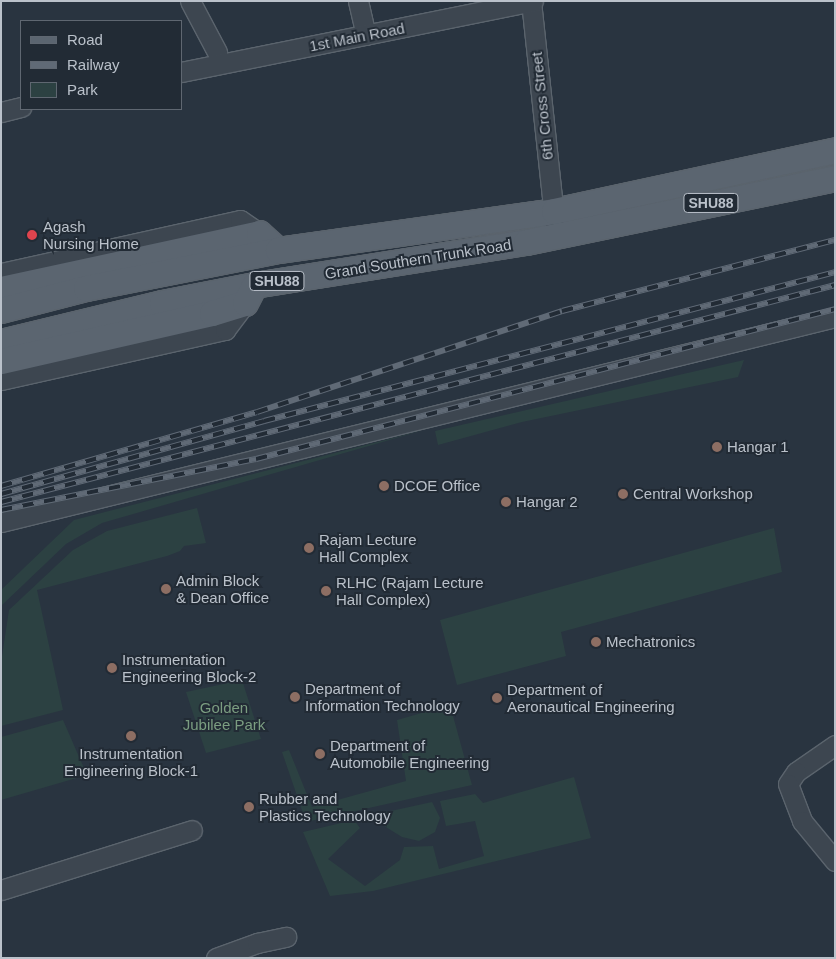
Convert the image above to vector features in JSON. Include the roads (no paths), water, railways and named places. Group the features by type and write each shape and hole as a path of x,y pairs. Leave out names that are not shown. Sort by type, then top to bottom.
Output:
{"main road":[{"name":"Grand Southern Trunk Road","path":"1,310 86,288 278,250 554,211 835,150"},
{"name":"Grand Southern Trunk Road","path":"1,342 162,303 250,294 555,236 835,178"},
{"path":"1,289 259,233 278,250"},
{"path":"1,361 212,313 250,294"}],"street":[{"path":"190,1 216,52"},
{"path":"358,1 366,35"},
{"name":"1st Main Road","path":"182,72 531,1"},
{"name":"6th Cross Street","path":"531,1 554,211 555,236"},
{"path":"1,112 20,107"},
{"path":"1,273 240,220 259,233"},
{"path":"1,380 225,330 250,294"},
{"path":"1,522 835,317"},
{"path":"834,858 802,820 788,784 796,772 835,745"},
{"path":"1,890 192,830"},
{"path":"216,958 257,942 286,936"}],"railway":[{"path":"1,486 257,412 562,311 835,240"},
{"path":"1,494 264,421 835,272"},
{"path":"1,502 835,285"},
{"path":"1,510 256,459 835,309"}],"place":[{"name":"Agash Nursing Home","path":"32,235"},
{"name":"Hangar 1","path":"717,447"},
{"name":"DCOE Office","path":"384,486"},
{"name":"Central Workshop","path":"623,494"},
{"name":"Hangar 2","path":"506,502"},
{"name":"Rajam Lecture Hall Complex","path":"309,548"},
{"name":"Admin Block & Dean Office","path":"166,589"},
{"name":"RLHC (Rajam Lecture Hall Complex)","path":"326,591"},
{"name":"Mechatronics","path":"596,642"},
{"name":"Instrumentation Engineering Block-2","path":"112,668"},
{"name":"Department of Information Technology","path":"295,697"},
{"name":"Department of Aeronautical Engineering","path":"497,698"},
{"name":"Instrumentation Engineering Block-1","path":"131,736"},
{"name":"Department of Automobile Engineering","path":"320,754"},
{"name":"Rubber and Plastics Technology","path":"249,807"}],"park label":[{"name":"Golden Jubilee Park","path":"224,716"}]}
